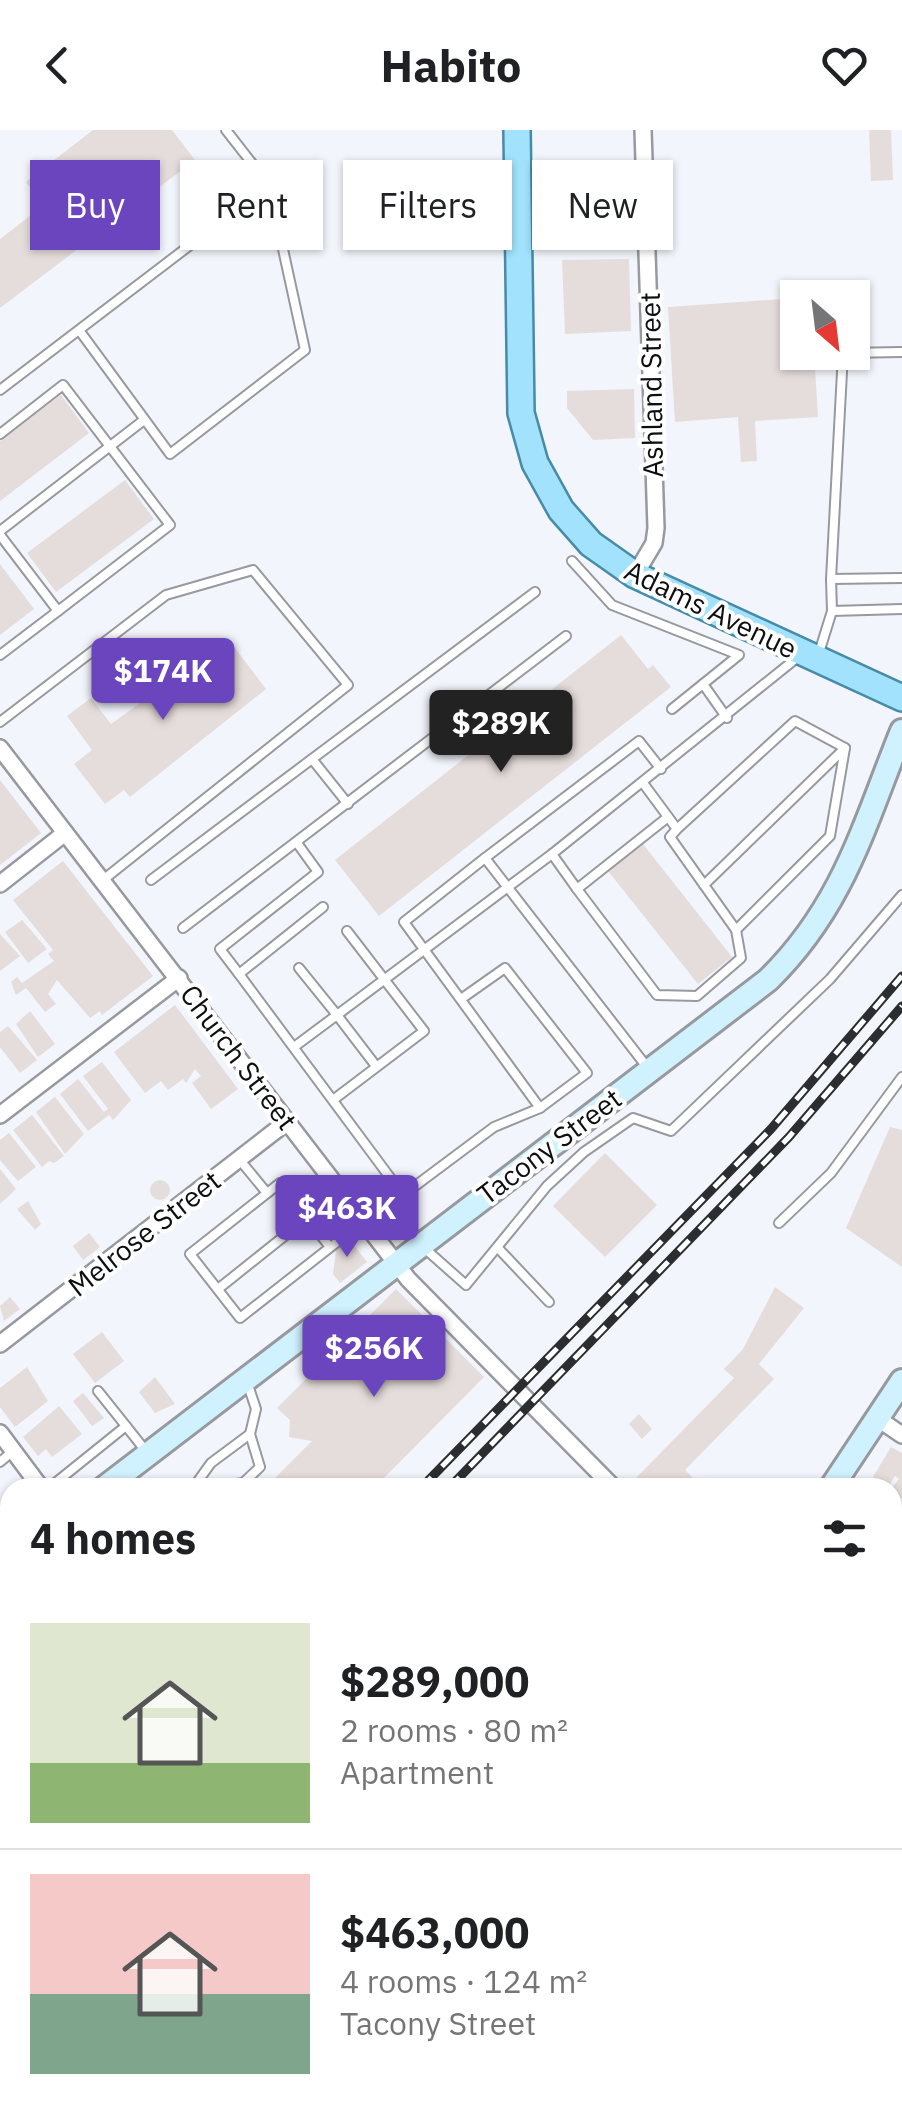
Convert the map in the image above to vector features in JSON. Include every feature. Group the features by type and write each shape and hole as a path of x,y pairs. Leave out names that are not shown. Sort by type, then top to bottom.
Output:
{"main road":[{"name":"Adams Avenue","path":"517,130 518,392 523,429 535,464 567,518 592,544 635,575 902,698"},
{"name":"Tacony Street","path":"117,1478 419,1243 746,999 809,938 860,843 902,731"},
{"path":"838,1478 902,1381"}],"street":[{"name":"Ashland Street","path":"635,575 648,556 656,528 643,130"},
{"name":"Church Street","path":"0,748 408,1279 604,1478"},
{"path":"0,884 66,833"},
{"path":"0,1115 179,978"},
{"name":"Melrose Street","path":"0,1344 288,1121"},
{"path":"877,1418 902,1435"},
{"path":"0,1433 7,1456 30,1478"}],"lane":[{"path":"226,130 249,160"},
{"path":"0,390 184,250"},
{"path":"79,330 170,454 305,350 283,250"},
{"path":"294,1047 426,951 809,657 832,611 843,353 902,352"},
{"path":"0,434 64,385 170,525 0,655"},
{"path":"58,611 0,533 144,420"},
{"path":"572,562 612,605 739,654 672,709"},
{"path":"0,722 166,595 254,570 348,685 103,880"},
{"path":"831,579 902,578"},
{"path":"151,880 535,592"},
{"path":"832,611 902,610"},
{"path":"183,928 566,636"},
{"path":"703,684 727,718"},
{"path":"552,854 657,994 697,996 740,958 736,930 670,836 796,721 845,748"},
{"path":"540,1108 404,922 639,741 660,770"},
{"path":"704,885 845,748"},
{"path":"736,930 830,836 845,748"},
{"path":"312,759 348,804"},
{"path":"643,783 677,829"},
{"path":"577,889 668,817"},
{"path":"297,843 318,872 220,949 403,1195 494,1127 540,1108 586,1073 506,968 461,999"},
{"path":"485,858 650,1070"},
{"path":"419,1243 466,1285 547,1186 584,1152 633,1118 671,1131 830,979 902,895"},
{"path":"238,974 323,907"},
{"path":"333,1100 424,1031 346,931"},
{"path":"299,968 376,1066"},
{"path":"779,1223 843,1158 902,1077"},
{"path":"238,1159 267,1194"},
{"path":"330,1247 280,1183 190,1254 240,1318 330,1247 364,1220"},
{"path":"218,1289 307,1218"},
{"path":"498,1248 549,1302"},
{"path":"246,1378 256,1409 250,1434 260,1466 248,1478"},
{"path":"98,1391 148,1454"},
{"path":"61,1478 126,1426"},
{"path":"200,1478 211,1463 250,1434"}],"building":[{"path":"93,130 172,130 195,160 180,160 180,171 160,187 160,160 54,160"},
{"path":"869,130 891,130 893,180 871,181"},
{"path":"30,216 30,250 76,250 0,308 0,239"},
{"path":"629,259 631,331 565,334 562,260"},
{"path":"780,299 780,370 815,370 818,417 755,421 757,461 741,462 738,417 675,422 668,307"},
{"path":"634,389 635,438 593,440 567,408 567,391"},
{"path":"61,395 89,433 0,501 0,441"},
{"path":"125,480 154,519 56,592 27,553"},
{"path":"0,564 34,609 0,635"},
{"path":"621,635 648,669 653,665 671,687 379,916 335,860"},
{"path":"228,639 266,689 130,797 124,790 105,804 74,764 92,750 67,716 91,698 111,724"},
{"path":"0,780 41,833 0,865"},
{"path":"643,844 732,957 698,984 608,871"},
{"path":"63,861 153,976 102,1015 100,1011 90,1018 57,980 48,994 56,1004 45,1012 26,988 16,995 11,982 17,977 22,983 54,961 48,954 53,950 13,900"},
{"path":"22,920 47,949 28,963 5,932"},
{"path":"0,934 20,956 0,971"},
{"path":"175,1005 238,1089 211,1109 192,1083 201,1076 195,1069 186,1083 183,1079 168,1090 161,1081 145,1093 114,1052"},
{"path":"30,1011 55,1044 38,1057 16,1024"},
{"path":"8,1026 37,1060 20,1073 0,1047 0,1032"},
{"path":"102,1062 131,1100 113,1120 109,1115 88,1131 60,1094 78,1079 104,1112 108,1109 83,1076"},
{"path":"55,1097 84,1134 65,1154 36,1112"},
{"path":"32,1115 64,1156 42,1167 13,1130"},
{"path":"890,1127 902,1130 902,1267 846,1228"},
{"path":"9,1133 36,1167 18,1181 0,1160 0,1140"},
{"path":"605,1153 657,1205 605,1257 553,1206"},
{"path":"0,1169 16,1189 0,1204"},
{"path":"160,1180 170,1190 160,1200 150,1190"},
{"path":"28,1201 41,1224 35,1230 17,1209"},
{"path":"89,1233 100,1247 83,1260 73,1246"},
{"path":"347,1236 367,1262 340,1283 333,1274 337,1244"},
{"path":"775,1287 804,1308 759,1364 774,1379 685,1470 693,1478 636,1478 734,1378 724,1369 743,1349"},
{"path":"396,1289 484,1377 384,1478 275,1478 312,1441 289,1437 290,1420 277,1408"},
{"path":"10,1297 20,1309 4,1321 0,1306"},
{"path":"102,1332 124,1361 95,1383 73,1354"},
{"path":"27,1367 48,1401 15,1427 0,1407 0,1388"},
{"path":"155,1377 175,1404 155,1413 139,1392"},
{"path":"83,1393 104,1418 92,1426 73,1401"},
{"path":"59,1406 82,1434 52,1457 46,1449 38,1456 23,1437"},
{"path":"639,1414 652,1429 642,1439 629,1424"},
{"path":"891,1447 902,1453 902,1478 873,1477"}],"railway":[{"path":"431,1478 771,1129 902,976"},
{"path":"459,1478 789,1137 902,1006"}]}
